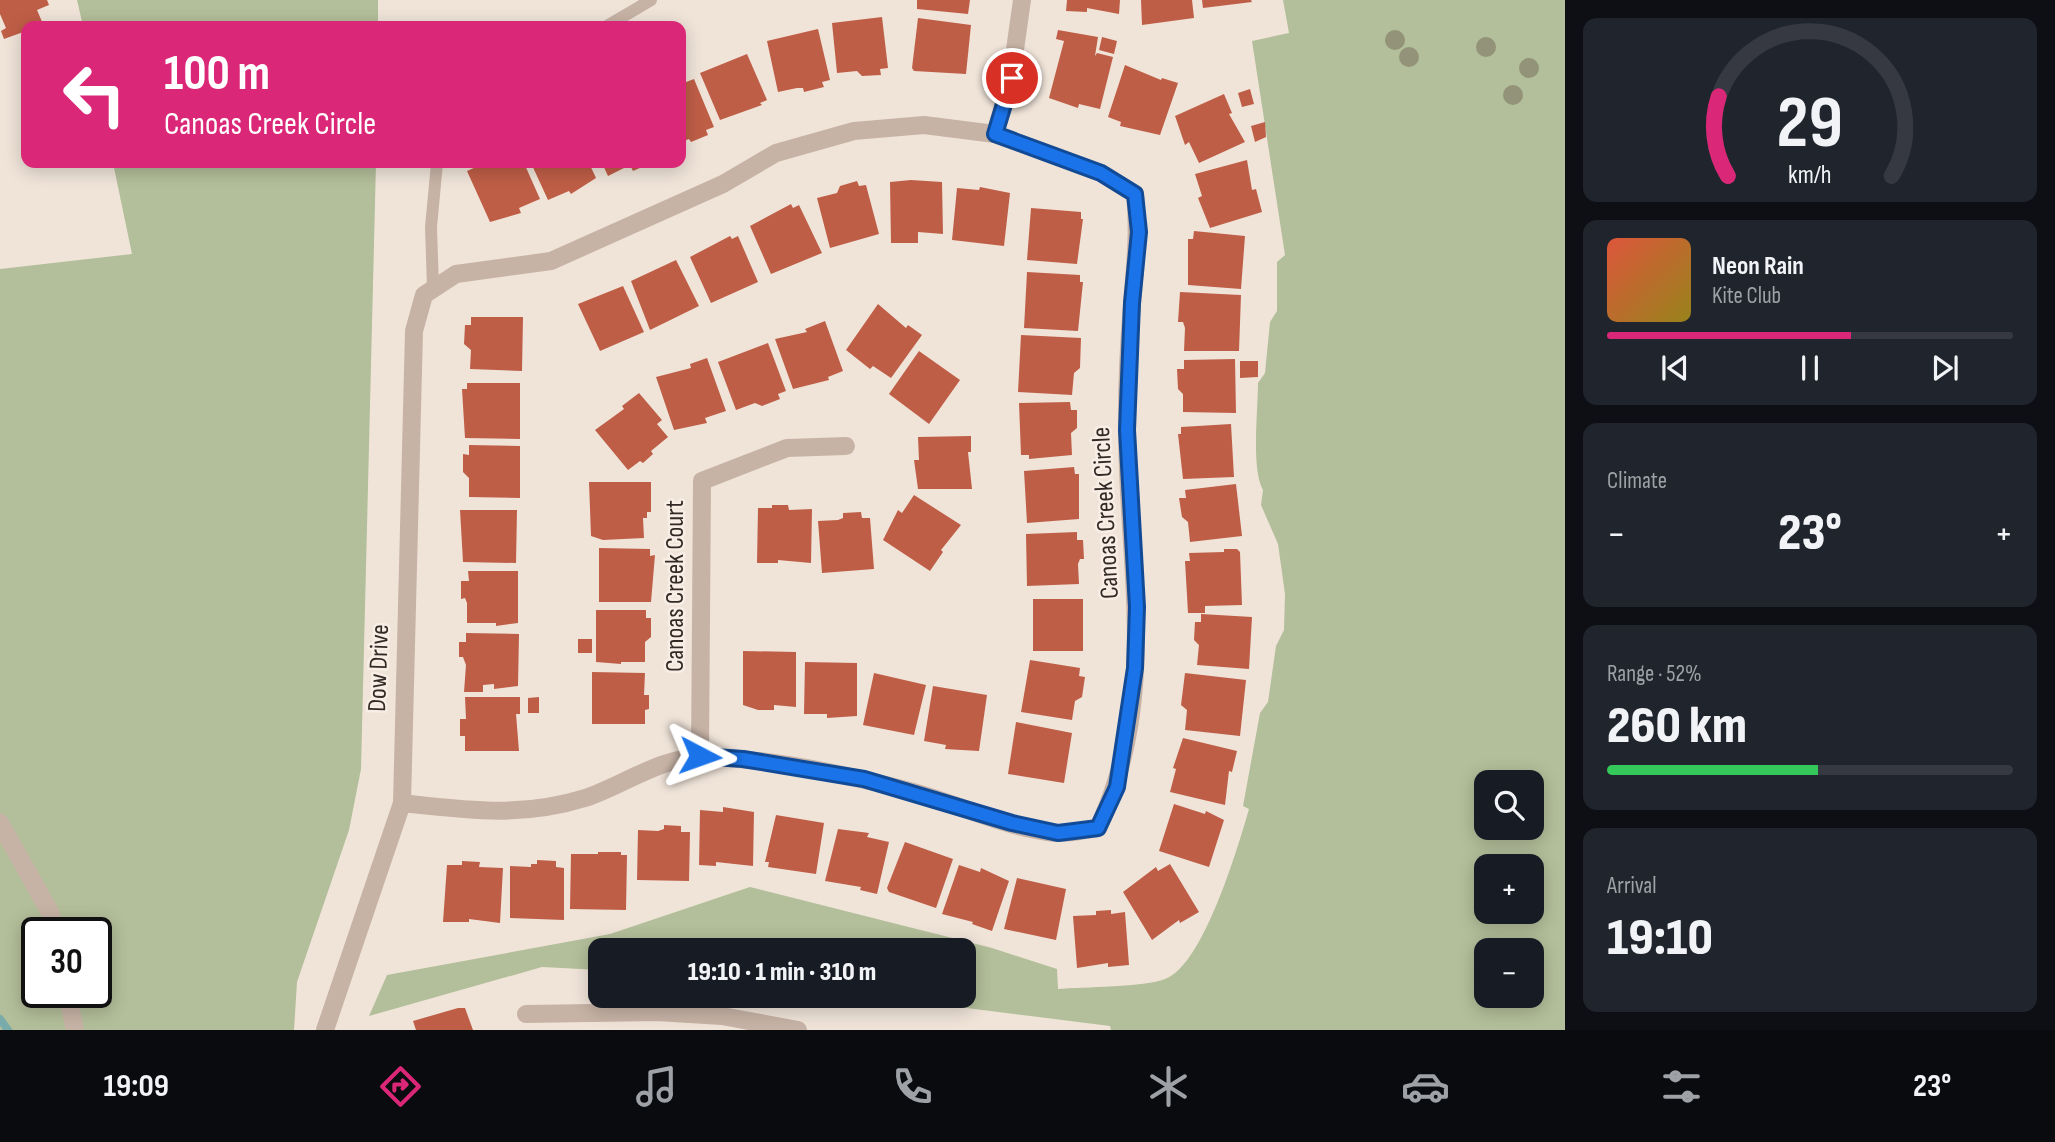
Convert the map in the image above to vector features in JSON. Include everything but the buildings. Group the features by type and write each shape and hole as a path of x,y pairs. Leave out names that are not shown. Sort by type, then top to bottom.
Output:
{"street":[{"path":"995,134 1012,78 1022,0"},
{"name":"Canoas Creek Circle","path":"402,803 488,813 541,809 587,797 633,776 700,756 743,759 864,779 1012,823 1058,833 1098,828 1117,787 1135,668 1137,607 1127,430 1131,317 1139,232 1135,194 1101,173 995,134 924,125 841,135 776,153 723,184 551,261 456,274 429,291"},
{"name":"Dow Drive","path":"326,1030 402,803 414,331 429,291"},
{"name":"Canoas Creek Court","path":"700,756 702,481 787,449 846,446"},
{"path":"0,823 52,917"},
{"path":"70,1008 75,1030"},
{"path":"526,1014 696,1014 798,1030"}],"lane":[{"path":"615,21 651,0"},
{"path":"429,291 437,168"}],"green space":[{"path":"77,0 378,0 378,21 82,21"},
{"path":"1283,0 1565,0 1565,1030 1111,1030 1110,1026 967,1008 976,1008 976,944 1057,969 1058,989 1156,982 1179,970 1205,930 1228,876 1244,827 1249,809 1243,806 1260,713 1268,702 1276,646 1284,630 1285,594 1278,544 1261,505 1263,490 1257,468 1258,383 1265,373 1270,322 1277,311 1277,262 1285,255 1252,41 1289,33"},
{"path":"114,168 376,168 361,769 349,830 297,982 294,1030 0,1030 0,269 132,254"},
{"path":"750,887 952,938 588,938 610,934"},
{"path":"588,938 588,969 542,967 369,1016 387,975"}],"waterway":[{"path":"0,1019 8,1030"}],"route":[{"path":"700,756 743,759 864,779 943,800 1012,823 1058,833 1098,828 1117,787 1127,736 1135,668 1137,607 1127,430 1132,303 1139,232 1135,194 1101,173 995,134 1012,78"}]}
